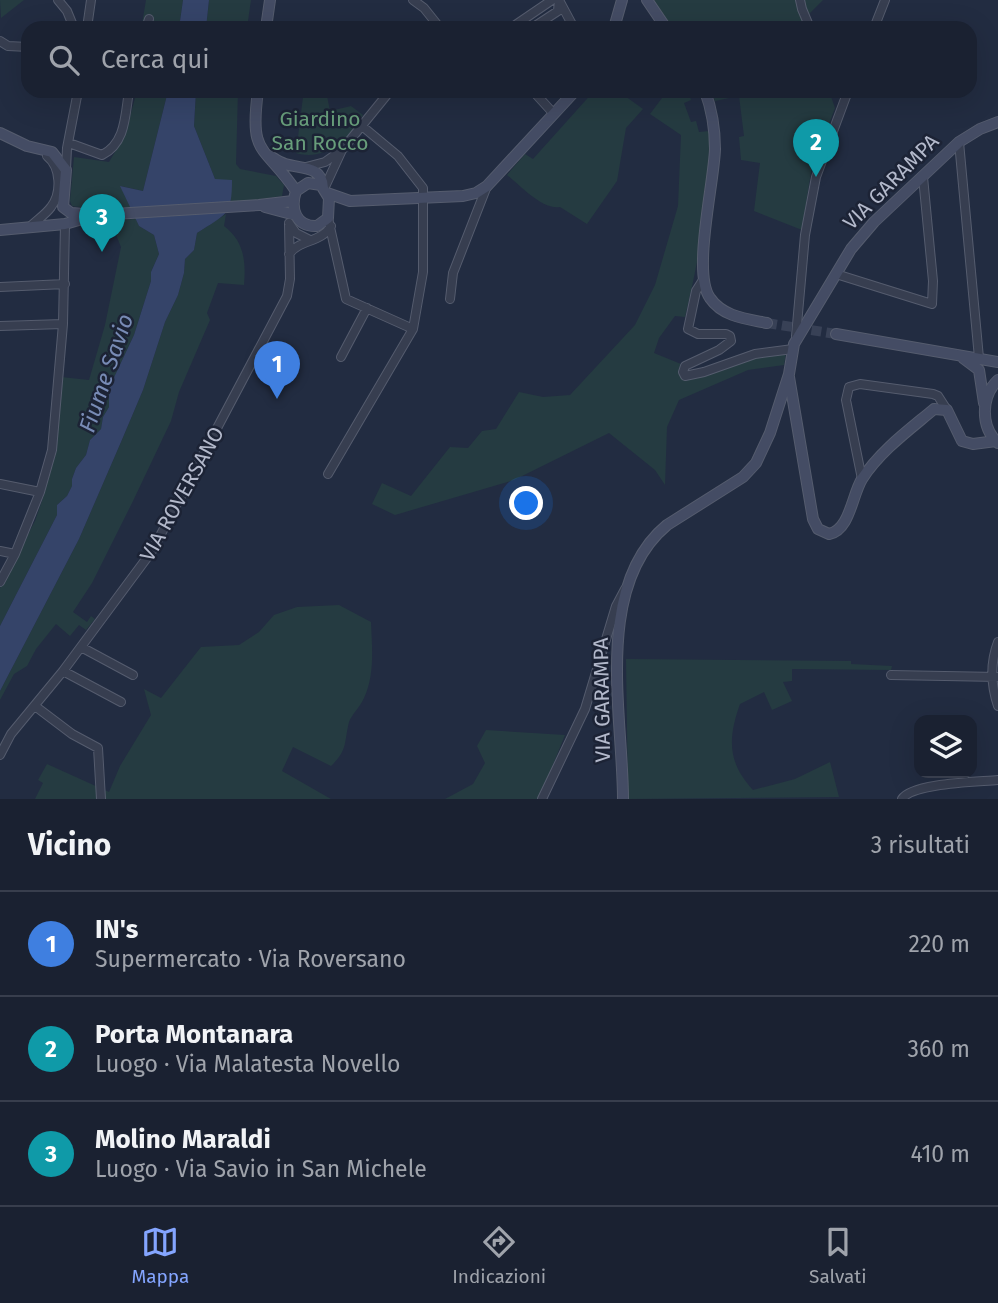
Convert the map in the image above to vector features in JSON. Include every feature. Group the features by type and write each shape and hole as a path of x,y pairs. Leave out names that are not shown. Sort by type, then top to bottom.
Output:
{"street":[{"path":"58,0 70,21"},
{"path":"89,21 91,0"},
{"path":"267,21 270,0"},
{"path":"413,0 434,21"},
{"path":"648,0 662,21"},
{"path":"800,0 807,21"},
{"path":"877,21 886,0"},
{"path":"524,21 557,1"},
{"path":"543,21 558,11 557,1"},
{"path":"557,1 570,21"},
{"path":"616,21 622,1"},
{"path":"0,41 8,46 21,47"},
{"path":"77,98 65,170 63,207 71,213 98,215 259,205 308,183 317,184 350,201 470,195 487,187"},
{"path":"52,152 69,143 102,155 114,149 121,136 128,98"},
{"path":"257,98 254,127 261,151 293,191"},
{"path":"311,241 296,233 290,173 301,167 325,162 342,150 384,98"},
{"path":"539,98 554,114"},
{"path":"450,299 453,273 487,187 569,98"},
{"path":"707,98 713,119 715,151 703,254 703,280 708,296 722,310 767,323"},
{"path":"841,98 843,103"},
{"path":"703,280 696,291 688,329 693,333 730,335 731,341 719,350 685,366 685,376 755,354 794,347 805,235 816,177 845,98"},
{"name":"VIA GARAMPA","path":"623,799 618,635 630,581 642,553 658,532 743,477 756,463 770,433 789,374 794,347 851,249 874,222 959,142 998,122"},
{"path":"328,474 413,329 423,272 423,188 398,156 362,126"},
{"path":"0,133 51,158 58,172 58,190 52,206 30,226"},
{"path":"959,142 979,358"},
{"path":"27,146 52,152 65,170"},
{"path":"325,190 342,150"},
{"path":"261,151 278,161 319,174 325,190 343,293 351,303 413,329"},
{"path":"836,274 932,304 933,281 923,177"},
{"path":"259,205 310,226 321,225 350,201"},
{"path":"0,230 65,224 98,215"},
{"name":"VIA ROVERSANO","path":"0,755 12,734 145,564 287,296 294,219"},
{"path":"289,254 296,246 324,235 329,219"},
{"path":"0,582 15,554 40,492 51,450 63,324 65,224"},
{"path":"0,287 65,284"},
{"path":"341,357 367,308"},
{"path":"0,326 63,324"},
{"path":"836,334 998,362"},
{"path":"953,354 969,361 979,370 989,432 997,442"},
{"path":"789,374 813,519 818,529 829,534 840,530 862,479 897,439 934,410 947,410"},
{"path":"985,406 996,382"},
{"path":"862,479 846,400 849,387 856,384 938,396 962,441 973,444 997,442"},
{"path":"0,484 40,492"},
{"path":"0,551 15,554"},
{"path":"542,799 585,709 616,606 630,581"},
{"path":"998,642 993,658 998,706"},
{"path":"81,647 133,676"},
{"path":"62,671 121,702"},
{"path":"891,675 995,677"},
{"path":"35,706 72,734 98,748 101,799"},
{"path":"902,799 905,794 918,789 998,780"}],"green space":[{"path":"0,0 24,0 1,18"},
{"path":"146,0 183,0 180,21 142,21"},
{"path":"209,0 251,0 248,21 207,21"},
{"path":"654,0 823,0 802,21 668,21"},
{"path":"135,98 166,98 143,191 121,186 131,209 110,211 72,206 70,201 74,157 109,162 125,135"},
{"path":"196,98 238,98 236,164 240,169 276,176 284,185 282,196 232,203 215,179 194,126"},
{"name":"Giardino San Rocco","path":"303,98 327,98 330,111 351,106 363,115 358,124 336,146 317,154 296,153"},
{"path":"588,98 628,98 643,109 626,128 617,181 587,224 560,207 539,201 507,175 525,154 533,159"},
{"path":"662,98 690,98 684,103 691,122 696,121 699,132 709,131 706,201 685,317 675,316 659,338 654,353 681,364 680,375 688,377 707,375 753,358 786,353 784,365 748,370 679,400 667,427 665,485 655,470 609,433 514,480 395,515 372,504 382,483 411,496 450,447 468,448 482,431 496,429 519,392 543,397 570,395 635,325 655,285 678,206 681,135 650,114"},
{"path":"739,98 831,98 835,108 811,172 802,230 754,211 760,163 741,160 739,137 744,136"},
{"path":"226,214 224,226 236,238 242,252 244,285 218,283 207,313 210,320 179,392 171,421 92,583 73,612 87,622 91,616 95,619 86,630 79,625 70,636 56,624 36,649 27,666 14,674 0,700 0,691 79,539 143,390 165,322 178,295 185,259 194,250 197,233"},
{"path":"136,219 139,226 154,235 159,254 151,272 151,281 134,335 109,388 109,407 103,417 101,429 90,440 86,455 76,468 72,486 67,496 57,505 57,515 0,626 0,588 35,521 44,495 54,451 61,377 89,380 105,325 121,247 110,220"},
{"path":"339,605 371,622 372,661 368,689 349,722 343,750 331,766 293,747 282,771 331,799 35,799 43,783 38,780 47,764 109,792 120,766 151,715 144,689 161,698 201,647 239,645 259,632 274,615 297,607"},
{"path":"626,659 851,661 851,664 892,666 891,670 792,669 792,681 783,682 792,701 772,710 764,692 740,704 733,728 732,749 738,770 753,790 795,779 830,762 839,797 628,799"},
{"path":"486,730 565,735 539,799 445,799 473,784 485,763 477,746"}],"water":[{"path":"183,0 209,0 207,21 180,21"},
{"path":"166,98 196,98 194,126 215,179 232,180 229,208 221,217 197,233 194,250 185,259 178,295 165,322 143,390 121,442 79,539 0,691 0,626 57,515 57,505 67,496 72,486 76,468 86,455 90,440 101,429 103,417 109,407 109,388 134,335 151,281 151,272 159,254 154,235 139,226 120,186 143,191"}],"tunnel":[{"path":"767,323 836,334"}],"place":[{"name":"Porta Montanara","path":"816,177"},
{"name":"Molino Maraldi","path":"102,252"},
{"name":"IN's","path":"277,399"}],"water label":[{"name":"Fiume Savio","path":"106,373"}]}
